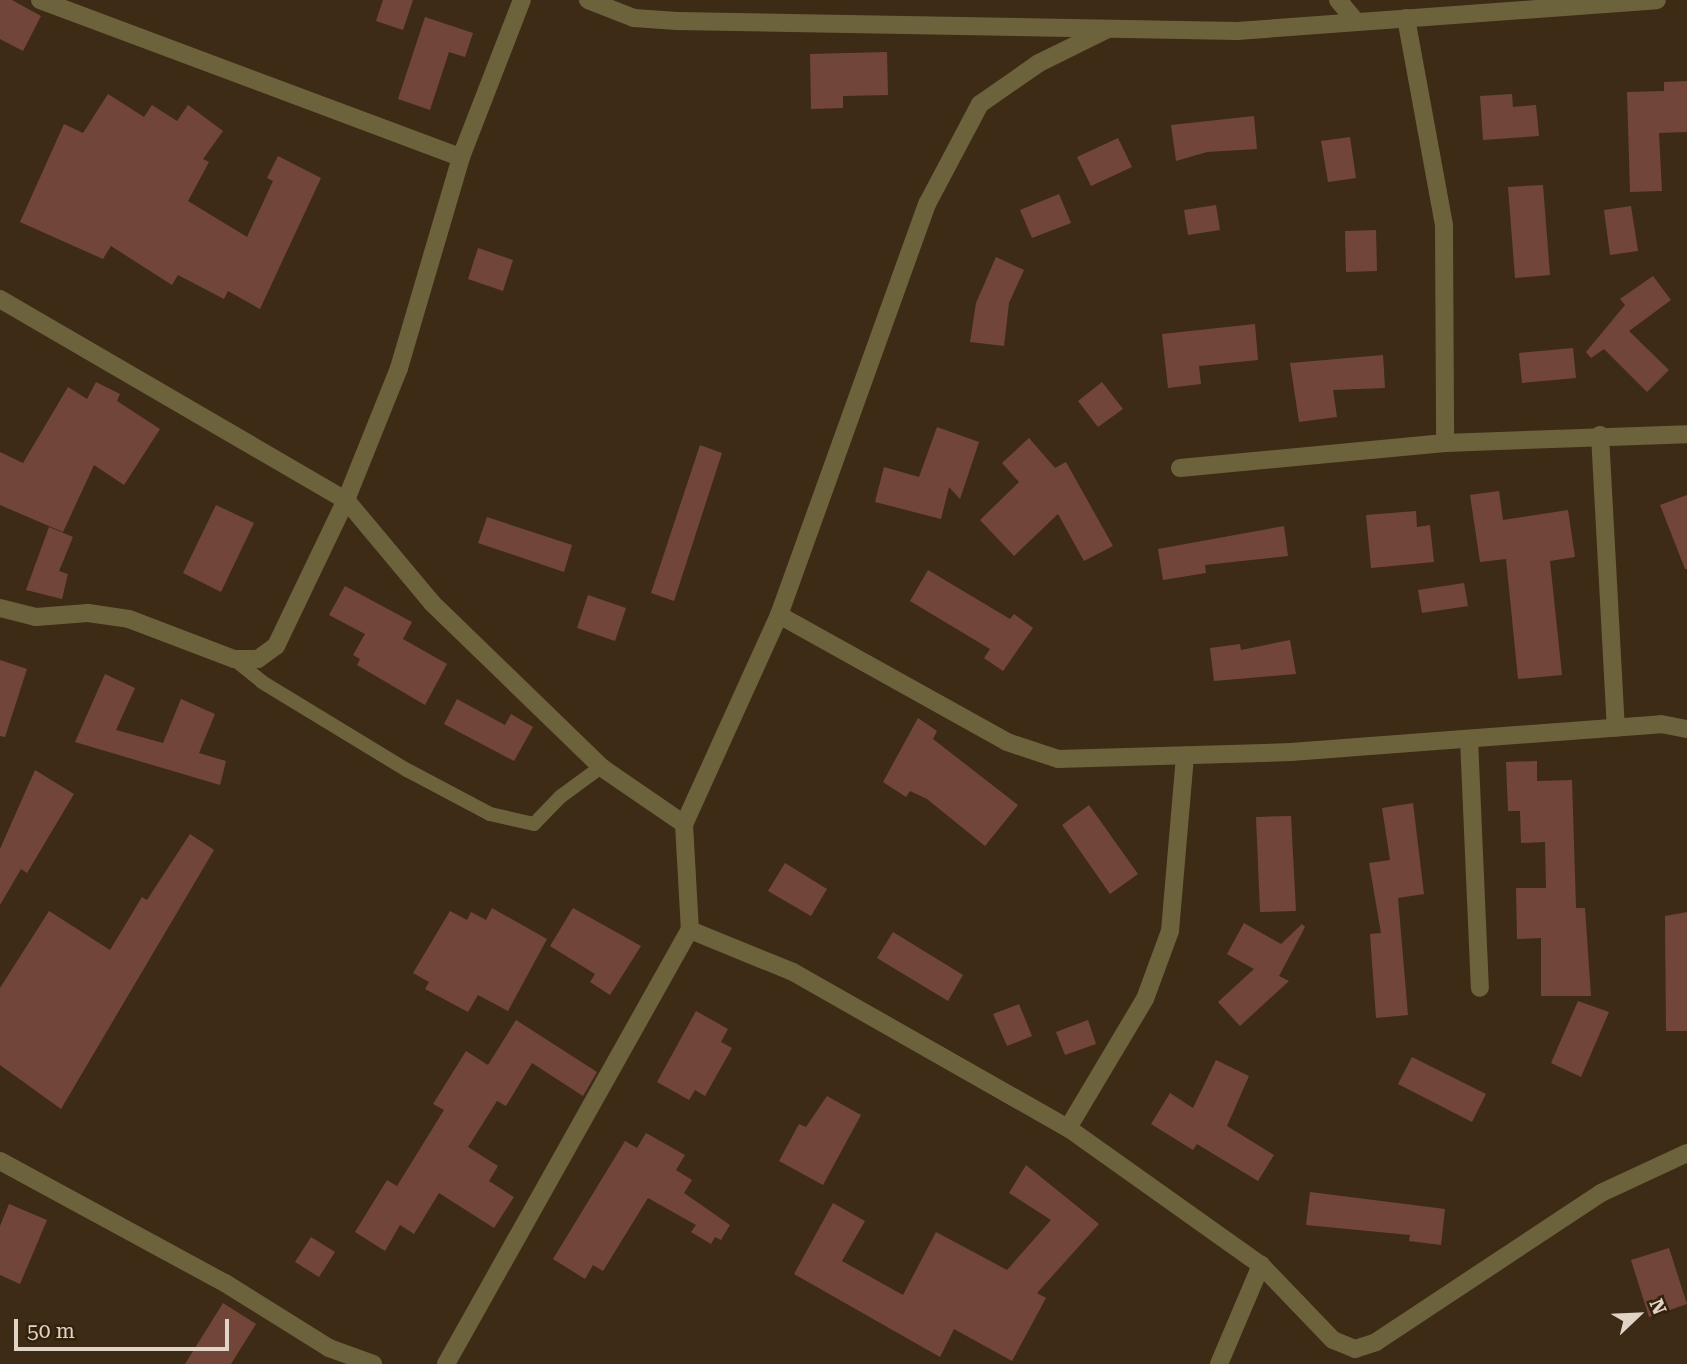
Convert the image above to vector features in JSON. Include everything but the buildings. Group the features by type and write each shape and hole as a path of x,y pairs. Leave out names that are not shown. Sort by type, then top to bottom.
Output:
{"street":[{"path":"40,0 461,157"},
{"path":"0,608 36,617 88,612 129,619 234,659 258,659 275,646 346,500 399,368 461,157 522,0"},
{"path":"588,0 634,18 677,21 832,20 1106,30 1237,31 1355,20 1657,0"},
{"path":"1338,0 1355,20"},
{"path":"1406,18 1444,225 1445,443"},
{"path":"446,1364 690,930 684,824 779,615 927,204 980,104 1039,63 1106,30"},
{"path":"0,299 346,500 432,603 601,767 684,824"},
{"path":"1180,468 1445,443 1600,435 1687,434"},
{"path":"1600,435 1616,728"},
{"path":"779,615 1007,742 1058,759 1185,756 1661,724 1687,729"},
{"path":"1469,739 1480,988"},
{"path":"1068,1128 1145,999 1170,931 1185,756"},
{"path":"690,930 793,972 1068,1128 1261,1265 1352,1357 1601,1193 1687,1153"},
{"path":"0,1161 225,1283 329,1348 373,1364"},
{"path":"1219,1364 1261,1265"}],"lane":[{"path":"234,659 284,696 489,814 534,824 560,797 601,767"}]}
